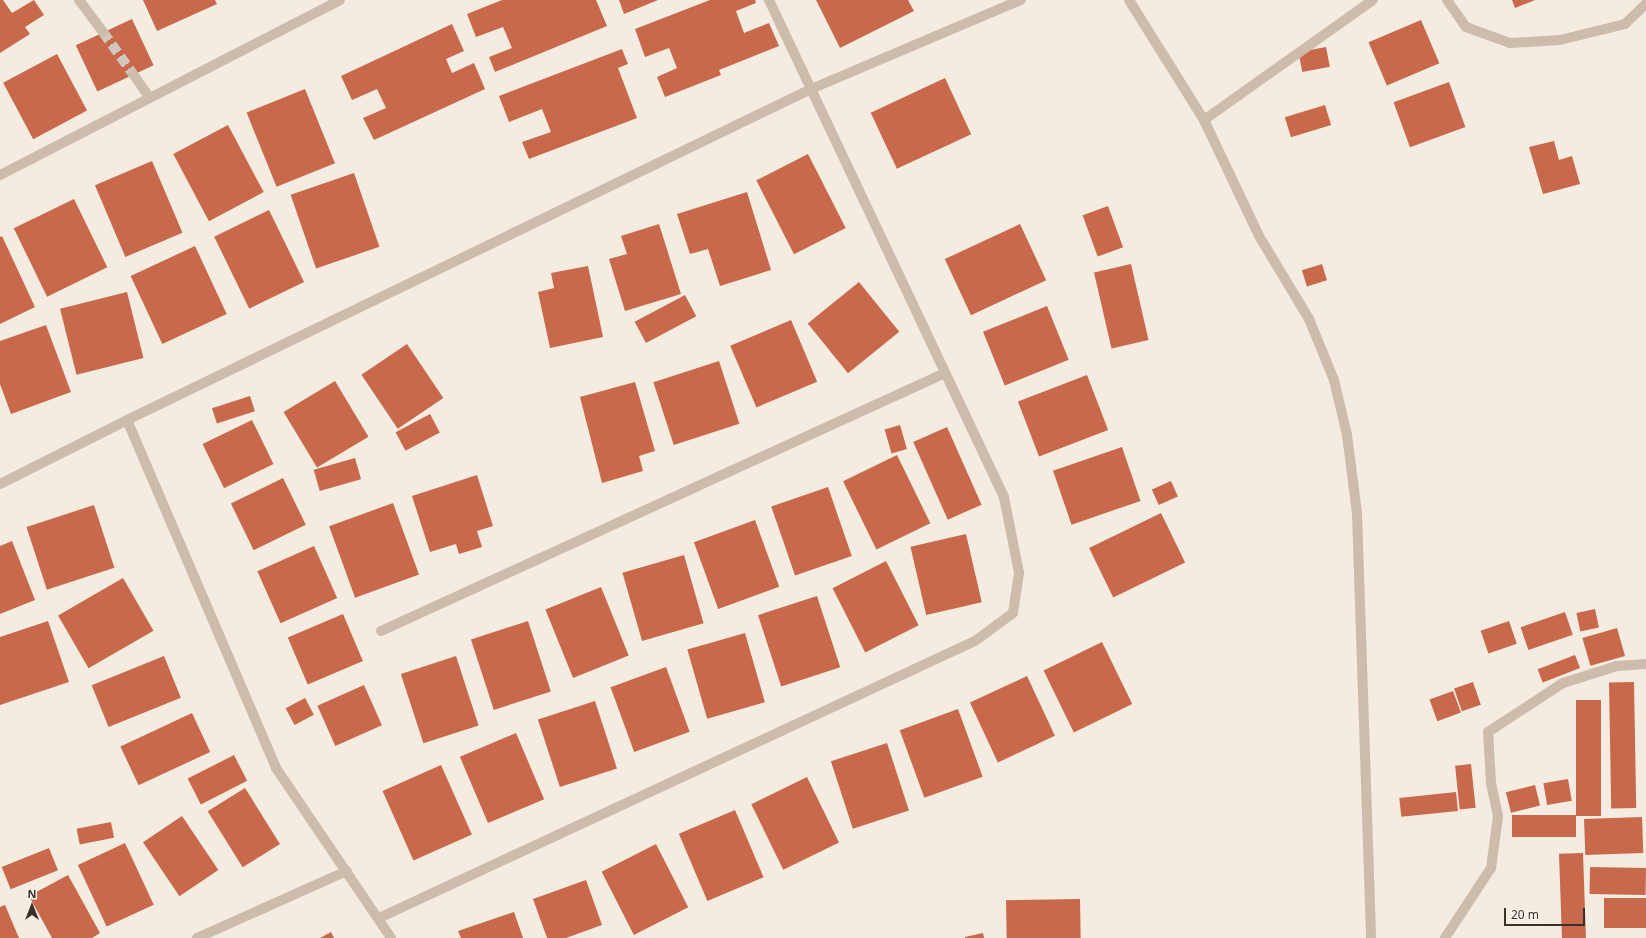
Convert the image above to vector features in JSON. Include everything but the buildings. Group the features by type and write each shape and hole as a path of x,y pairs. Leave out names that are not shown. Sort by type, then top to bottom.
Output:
{"street":[{"path":"79,0 103,32"},
{"path":"0,175 340,0"},
{"path":"379,918 975,641 1013,612 1019,573 1004,497 769,0"},
{"path":"0,484 127,420 811,90 1021,0"},
{"path":"1129,0 1204,120 1259,236 1310,319 1334,380 1347,435 1357,513 1371,938"},
{"path":"1204,120 1373,0"},
{"path":"1448,0 1466,27 1510,43 1560,40 1625,24 1646,4"},
{"path":"133,74 149,97"},
{"path":"381,631 945,373"},
{"path":"127,420 276,768 379,918 391,938"},
{"path":"1445,938 1491,868 1498,816 1491,782 1488,732 1564,683 1617,666 1646,664"},
{"path":"197,938 347,871"}],"tunnel":[{"path":"103,32 133,74"}]}
